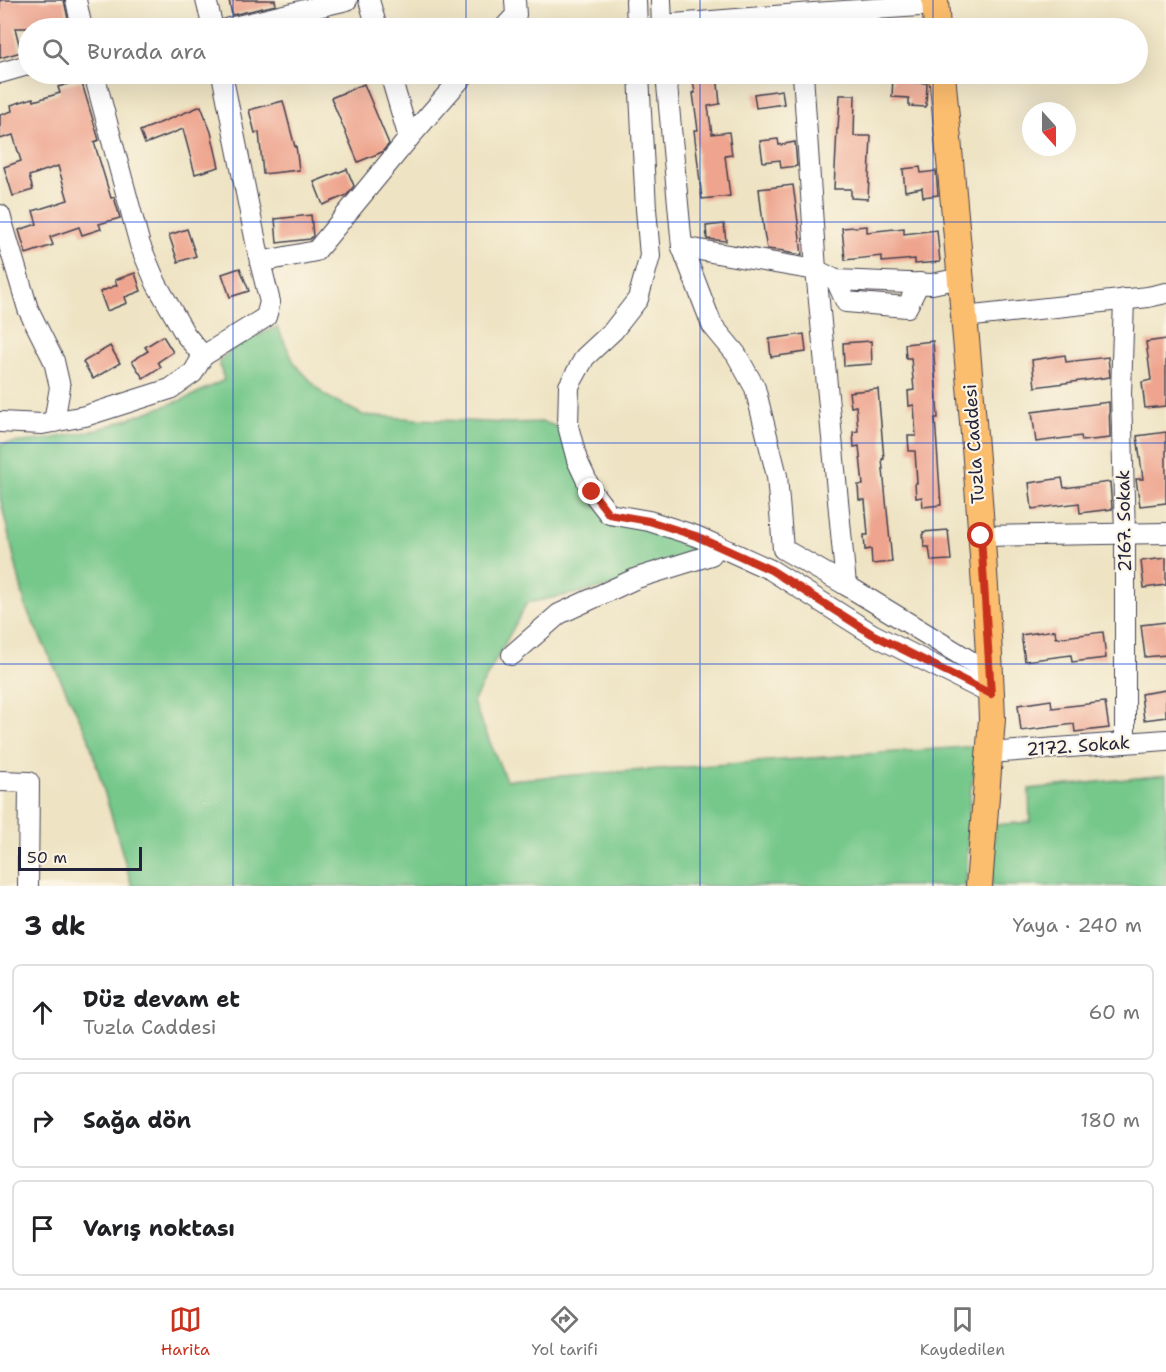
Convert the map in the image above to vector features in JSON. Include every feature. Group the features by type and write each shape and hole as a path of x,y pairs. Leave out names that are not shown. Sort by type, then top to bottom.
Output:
{"main road":[{"name":"Tuzla Caddesi","path":"943,84 981,536 992,719 979,886"}],"street":[{"path":"76,0 80,18"},
{"path":"206,0 210,18"},
{"path":"251,18 271,9 347,0"},
{"path":"369,0 374,18"},
{"path":"513,18 516,15 515,0"},
{"path":"636,0 637,18"},
{"path":"661,0 662,18"},
{"path":"757,18 799,14 936,11"},
{"path":"0,73 18,68"},
{"path":"97,84 140,245 156,283 185,334 203,356"},
{"path":"0,422 42,424 85,416 170,389 193,373 203,356 266,316 270,302 224,84"},
{"path":"393,84 409,138"},
{"path":"260,262 316,251 456,84"},
{"path":"640,84 650,256 638,299 613,331 585,357 570,386 568,426 577,459 592,492 609,514 649,521 696,536 771,570 872,634 990,684"},
{"path":"667,84 682,247 711,325 736,354 755,388 777,476 783,549 846,585 990,684"},
{"path":"804,84 816,270 846,585"},
{"path":"0,215 28,309 54,361 60,387 54,422"},
{"path":"682,247 816,270 836,280 932,284 961,278"},
{"path":"964,317 1166,293"},
{"name":"2167. Sokak","path":"1124,299 1121,393 1125,534 1125,743"},
{"path":"981,536 1166,533"},
{"path":"512,655 559,614 637,578 711,555 718,546"},
{"name":"2172. Sokak","path":"989,753 1166,740"},
{"path":"0,781 29,782 28,886"}],"green space":[{"path":"277,327 295,364 324,395 363,415 510,423 544,422 563,429 612,512 705,550 613,586 527,603 473,702 506,780 979,746 970,793 966,886 132,886 88,736 26,608 0,498 0,444 42,440 97,430 187,398 224,380 219,362 235,346"},
{"path":"1166,775 1166,886 992,886 995,825 1030,822 1029,789"}],"building":[{"path":"0,0 64,0 68,18 18,18 18,28 15,28 18,53 0,58"},
{"path":"229,0 275,0 276,5 232,15"},
{"path":"82,84 99,140 94,142 111,198 114,197 120,218 99,224 101,229 82,235 79,227 50,237 53,245 26,254 19,230 37,224 33,211 68,200 58,166 29,176 33,190 13,196 4,167 21,161 13,135 0,139 0,115 12,111 11,105 60,93 58,87"},
{"path":"364,84 389,144 382,152 358,162 331,98"},
{"path":"694,84 718,84 720,104 708,106 712,134 729,132 732,155 725,156 730,196 702,199 694,130 698,130 693,93 695,93"},
{"path":"893,84 927,84 926,107 909,106 909,98 892,97"},
{"path":"782,90 784,104 756,108 754,94"},
{"path":"840,95 855,95 854,136 871,136 868,199 851,198 851,189 834,189"},
{"path":"283,101 296,146 299,170 263,174 259,132 255,133 249,110"},
{"path":"201,106 211,132 219,167 195,174 183,129 145,144 140,131"},
{"path":"778,139 779,145 795,142 797,166 781,168 780,160 763,162 760,141"},
{"path":"920,167 921,173 936,171 938,195 923,197 922,188 905,191 903,169"},
{"path":"347,169 354,186 347,195 323,205 314,182"},
{"path":"793,185 802,255 767,249 764,232 759,189"},
{"path":"311,215 313,236 310,239 277,243 275,219"},
{"path":"724,224 726,241 707,239 706,226"},
{"path":"867,226 867,232 904,228 904,234 937,230 940,262 915,264 915,259 882,262 882,256 845,260 842,228"},
{"path":"187,229 196,256 178,262 169,235"},
{"path":"240,268 249,291 230,297 222,274"},
{"path":"135,273 141,291 125,297 127,303 107,311 100,292 117,285 115,280"},
{"path":"804,334 806,352 771,357 769,339"},
{"path":"163,336 173,352 158,362 161,367 143,378 132,361 148,351 145,347"},
{"path":"1166,339 1166,406 1145,408 1142,382 1151,380 1146,342"},
{"path":"871,341 872,364 844,366 843,343"},
{"path":"933,341 941,505 923,507 922,497 916,498 915,451 909,451 908,436 916,436 914,405 909,406 908,391 914,390 911,358 906,358 905,344"},
{"path":"110,346 120,363 93,379 83,362"},
{"path":"1065,355 1066,362 1108,357 1110,377 1035,387 1032,360"},
{"path":"878,389 892,562 872,564 871,549 865,550 864,535 868,535 865,500 859,500 858,485 863,485 859,446 854,447 853,432 858,431 856,406 851,407 849,392"},
{"path":"1109,402 1110,438 1082,441 1081,436 1036,442 1032,412"},
{"path":"1166,432 1166,503 1140,506 1136,479 1143,479 1137,436"},
{"path":"1062,478 1064,488 1110,482 1112,509 1080,513 1079,503 1032,509 1029,483"},
{"path":"948,530 951,560 931,561 929,547 924,547 923,532"},
{"path":"1166,558 1166,585 1144,588 1141,561"},
{"path":"1166,622 1166,655 1145,657 1141,625"},
{"path":"1055,630 1056,638 1103,632 1106,658 1072,662 1071,655 1025,661 1021,635"},
{"path":"1166,690 1166,717 1144,720 1141,694"},
{"path":"1051,700 1052,708 1105,702 1109,728 1075,732 1074,724 1021,731 1018,705"}],"route":[{"path":"592,492 609,514 649,521 696,536 771,570 872,634 991,694 981,536"}]}
